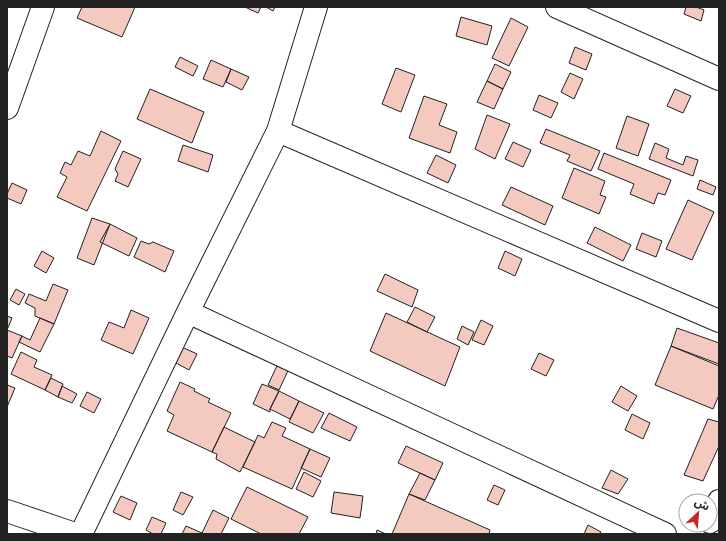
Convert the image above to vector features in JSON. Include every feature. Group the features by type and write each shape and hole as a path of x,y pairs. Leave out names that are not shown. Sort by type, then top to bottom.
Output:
{"street":[{"path":"81,534 188,312 278,131 316,7"},
{"path":"557,7 719,80"},
{"path":"7,108 39,8"},
{"path":"278,131 719,321"},
{"path":"188,312 665,534"},
{"path":"7,511 75,534"}],"building":[{"path":"82,7 135,7 122,37 77,18"},
{"path":"245,7 261,7 258,13"},
{"path":"266,7 275,7 273,11"},
{"path":"686,7 696,7 704,10 701,21 684,14"},
{"path":"461,17 492,26 487,45 456,36"},
{"path":"511,18 528,27 509,66 492,58"},
{"path":"575,47 592,54 586,70 569,63"},
{"path":"180,57 198,66 193,76 175,67"},
{"path":"211,60 231,69 223,87 203,79"},
{"path":"495,64 511,72 503,89 487,81"},
{"path":"396,68 415,75 401,112 382,104"},
{"path":"231,69 249,77 242,90 226,82"},
{"path":"570,73 583,79 574,99 561,92"},
{"path":"487,81 503,89 494,109 477,102"},
{"path":"150,89 204,112 192,143 137,119"},
{"path":"675,89 691,96 683,113 667,106"},
{"path":"539,95 558,103 551,118 533,110"},
{"path":"424,96 447,104 439,125 457,132 450,153 409,138"},
{"path":"487,115 510,124 495,159 475,149"},
{"path":"627,116 649,124 638,156 616,148"},
{"path":"546,129 600,151 591,171 567,161 570,155 540,143"},
{"path":"101,131 121,141 87,211 57,197 67,177 60,173 65,162 71,165 78,151 90,156"},
{"path":"513,142 531,150 523,167 505,159"},
{"path":"655,143 669,149 666,158 683,165 686,156 698,160 693,176 649,159"},
{"path":"183,145 213,155 208,172 178,161"},
{"path":"123,151 141,159 128,187 115,181 118,174 115,169"},
{"path":"604,153 671,180 665,195 658,193 654,204 630,194 634,184 598,169"},
{"path":"436,155 456,165 448,183 427,173"},
{"path":"574,168 605,181 600,195 606,197 599,214 562,198"},
{"path":"700,180 716,187 713,195 697,189"},
{"path":"12,183 27,190 21,204 7,198 7,194"},
{"path":"511,187 553,206 545,225 502,205"},
{"path":"688,200 714,212 692,260 666,249"},
{"path":"92,218 110,224 94,265 77,258"},
{"path":"110,224 137,238 129,256 100,242"},
{"path":"595,227 631,245 623,261 587,243"},
{"path":"642,233 662,241 656,257 636,249"},
{"path":"141,241 149,244 153,242 174,251 165,272 134,257"},
{"path":"42,251 54,258 46,273 34,266"},
{"path":"505,251 522,259 515,276 498,268"},
{"path":"385,274 418,290 412,307 377,291"},
{"path":"53,284 68,290 54,324 35,316 35,308 25,303 29,294 46,301"},
{"path":"16,289 25,294 19,305 10,300"},
{"path":"415,307 435,317 427,332 407,322"},
{"path":"131,310 149,318 133,354 101,340 109,322 124,328"},
{"path":"386,313 460,347 445,386 370,351"},
{"path":"7,316 12,318 7,330"},
{"path":"40,318 54,324 40,352 19,342 22,336 30,340"},
{"path":"481,320 493,326 484,345 472,340"},
{"path":"462,326 474,332 468,345 457,339"},
{"path":"677,328 719,343 719,364 671,346"},
{"path":"7,330 22,336 12,358 7,356"},
{"path":"671,346 719,366 719,395 713,409 655,385"},
{"path":"182,347 197,354 189,370 174,362"},
{"path":"21,352 37,360 34,367 52,375 45,390 11,374"},
{"path":"539,353 554,360 546,376 531,369"},
{"path":"281,357 292,362 279,390 268,385"},
{"path":"51,378 63,384 58,397 45,390"},
{"path":"180,382 195,389 194,391 210,399 208,402 231,413 212,452 167,431 174,415 167,411"},
{"path":"262,384 279,391 270,412 253,404"},
{"path":"7,385 15,388 7,407"},
{"path":"62,386 77,394 72,403 58,397"},
{"path":"621,386 637,396 628,411 612,402"},
{"path":"279,391 299,401 290,419 270,409"},
{"path":"87,392 101,399 94,413 80,406"},
{"path":"299,401 324,413 313,433 289,422"},
{"path":"329,413 357,427 350,441 321,428"},
{"path":"632,414 650,423 643,439 625,430"},
{"path":"708,419 719,422 719,446 703,481 684,475"},
{"path":"272,422 286,428 282,436 310,449 292,489 243,467 258,435 264,438"},
{"path":"224,427 255,442 240,472 216,459 217,454 212,452"},
{"path":"406,446 443,463 435,480 398,463"},
{"path":"310,449 330,458 321,477 301,468"},
{"path":"611,470 628,479 618,494 602,488"},
{"path":"304,472 321,481 313,497 296,489"},
{"path":"420,473 435,480 425,500 409,494"},
{"path":"494,485 505,490 498,505 487,500"},
{"path":"247,487 308,517 299,534 261,534 231,519"},
{"path":"181,492 193,497 183,515 173,510"},
{"path":"334,492 363,496 360,518 331,513"},
{"path":"409,494 490,530 489,534 392,534"},
{"path":"121,496 137,503 130,520 113,512"},
{"path":"213,510 229,518 221,534 202,533"},
{"path":"152,517 166,523 161,534 153,534 146,530"},
{"path":"588,525 601,532 600,534 584,534"},
{"path":"186,526 202,533 205,534 182,534"},
{"path":"377,530 386,534 376,534"}]}
